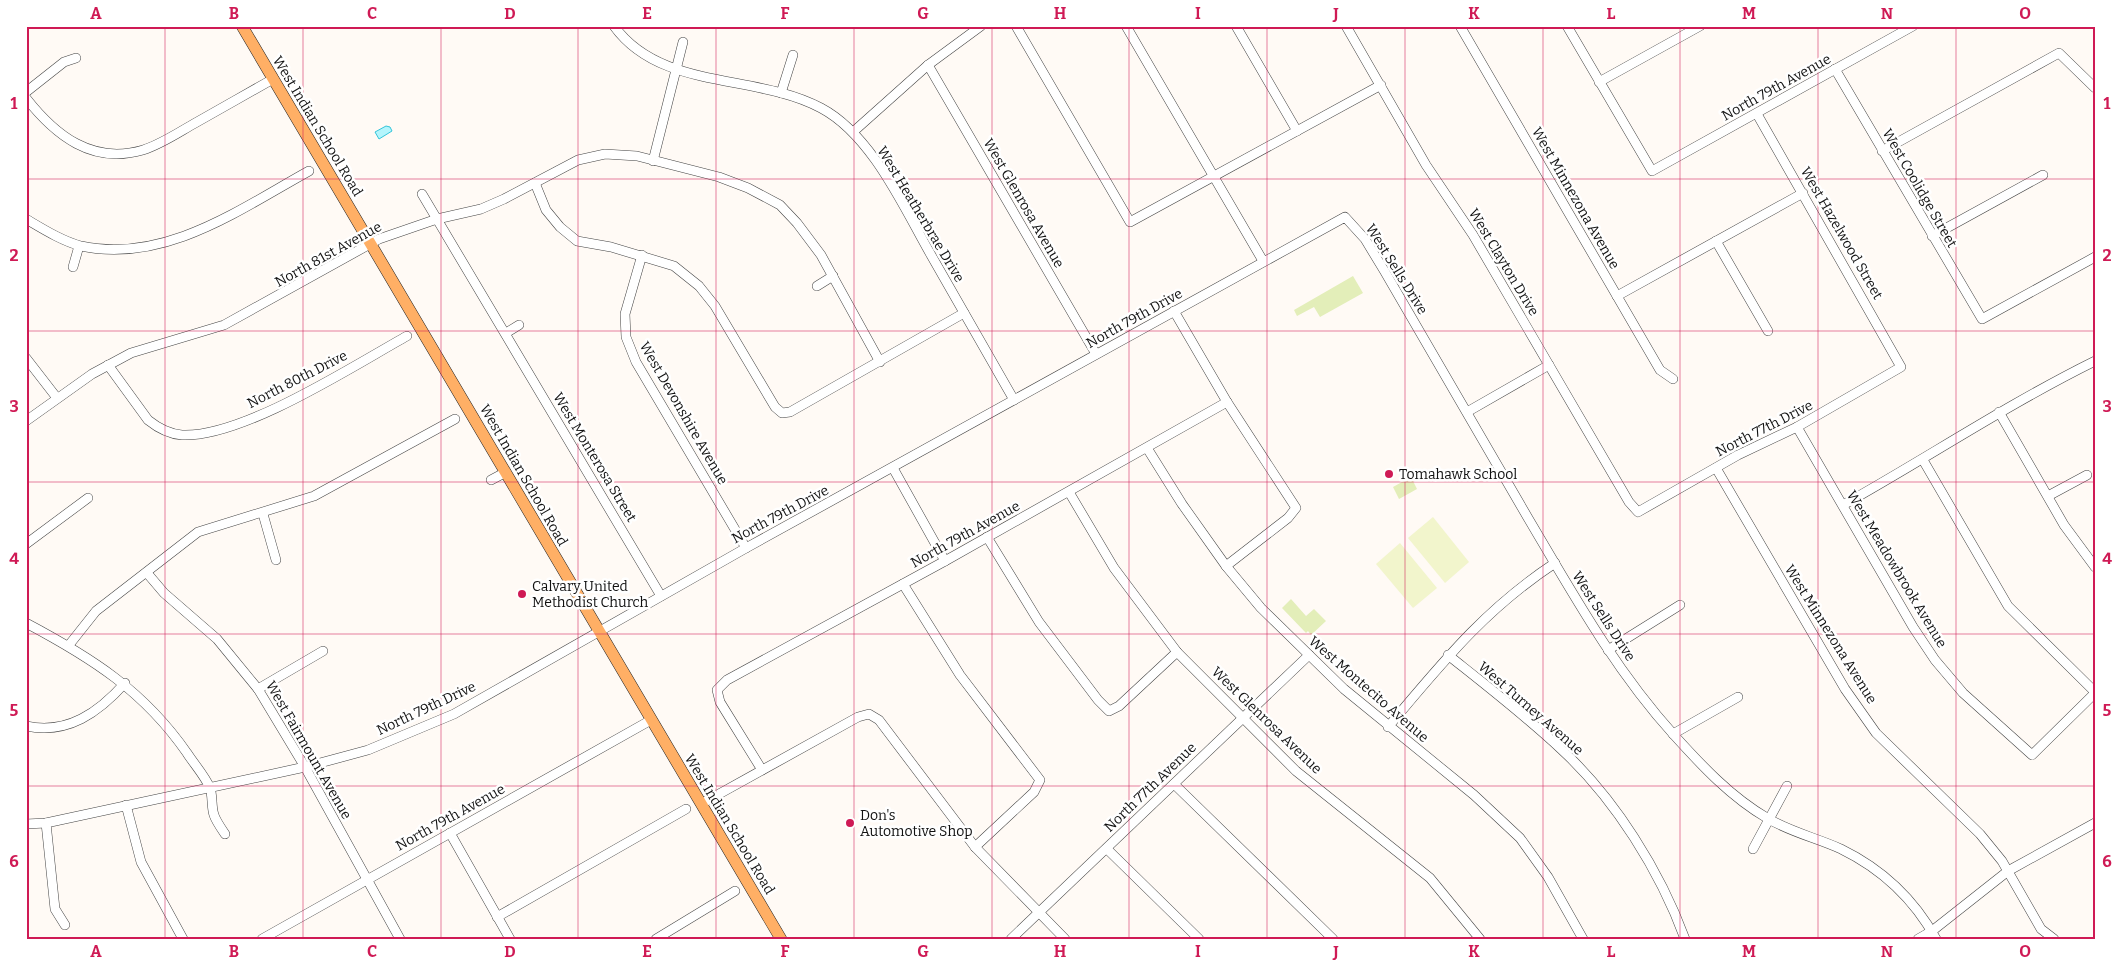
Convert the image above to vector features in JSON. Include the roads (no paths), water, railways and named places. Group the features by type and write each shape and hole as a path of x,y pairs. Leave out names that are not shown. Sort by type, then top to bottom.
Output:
{"main road":[{"name":"West Indian School Road","path":"242,26 781,939"}],"street":[{"name":"West Heatherbrae Drive","path":"614,26 635,49 651,59 676,69 781,93 822,108 853,132 882,170 1014,400"},
{"path":"853,132 928,65 981,26"},
{"path":"1016,26 1130,222 1381,85"},
{"path":"1126,26 1263,262"},
{"path":"1236,26 1297,131"},
{"name":"West Clayton Drive","path":"1346,26 1426,165 1473,235 1629,502 1638,512"},
{"name":"West Minnezona Avenue","path":"1460,26 1660,370 1673,379"},
{"path":"1567,26 1599,82 1682,30 1700,26"},
{"name":"North 79th Avenue","path":"1599,82 1652,171 1913,26"},
{"path":"653,161 683,42"},
{"path":"1882,150 2059,53 2095,88"},
{"path":"781,93 793,55"},
{"path":"26,92 64,62 76,58"},
{"name":"West Glenrosa Avenue","path":"928,65 1096,354"},
{"name":"West Coolidge Street","path":"1836,69 1982,319 2095,257"},
{"path":"26,98 43,120 67,140 96,151 119,154 154,146 273,79"},
{"name":"West Hazelwood Street","path":"1757,114 1902,367"},
{"name":"North 81st Avenue","path":"26,421 57,398 108,365 147,347 210,330 232,321 357,253 370,243 437,219 481,209 578,160 605,154 637,156 719,177 748,188 780,205 797,223 833,276 880,362"},
{"path":"26,219 47,232 80,246 120,249 158,244 188,236 309,171"},
{"path":"1932,236 2043,174"},
{"path":"535,182 546,210 560,227 577,241 642,256 674,266 699,286 714,306 775,407 782,413 790,412 964,313"},
{"path":"1618,296 1803,193"},
{"name":"West Monterosa Street","path":"422,194 661,596"},
{"name":"North 79th Drive","path":"26,824 46,823 305,767 368,750 454,714 746,548 1345,217"},
{"name":"West Sells Drive","path":"1345,217 1365,239 1608,650 1673,734 1736,798 1769,820 1840,849 1871,866 1893,883 1912,902 1934,935"},
{"path":"1716,241 1768,331"},
{"path":"73,267 80,246"},
{"name":"West Devonshire Avenue","path":"642,256 625,314 626,337 636,362 746,548"},
{"path":"817,286 833,276"},
{"path":"1174,311 1227,402 1296,508 1288,518 1226,566"},
{"path":"506,333 519,326"},
{"name":"North 80th Drive","path":"108,365 148,420 156,427 167,432 192,435 237,423 275,408 407,336"},
{"path":"26,358 57,398"},
{"path":"1843,505 1923,460 1999,412 2095,361"},
{"path":"1467,412 1549,365"},
{"name":"North 77th Drive","path":"1638,512 1738,455 1797,427 1902,367"},
{"name":"North 79th Avenue","path":"762,770 720,702 717,690 727,680 945,561 1227,402"},
{"path":"1999,412 2064,525 2095,567"},
{"path":"69,645 96,611 198,532 296,503 338,485 455,419"},
{"name":"West Meadowbrook Avenue","path":"1797,427 1913,626 1936,660 1963,692 2032,755 2095,692"},
{"name":"West Montecito Avenue","path":"1147,448 1182,504 1226,566 1261,608 1388,727 1474,795 1520,838 1548,877 1583,939"},
{"path":"1923,460 2008,606 2095,692"},
{"path":"893,468 945,561"},
{"name":"West Minnezona Avenue","path":"1716,468 1845,689 1876,733 1980,834 2008,871 2041,929 2054,939"},
{"path":"492,480 506,472"},
{"path":"2048,496 2087,475"},
{"name":"West Glenrosa Avenue","path":"1069,492 1114,568 1177,652 1296,771 1430,878 1480,939"},
{"path":"26,544 88,498"},
{"path":"263,514 276,560"},
{"path":"987,537 1039,622 1098,700 1109,711 1119,706 1177,652"},
{"path":"1388,727 1448,655 1482,620 1531,579 1555,563"},
{"name":"West Fairmount Avenue","path":"147,573 164,593 230,652 258,689 305,767 400,939"},
{"path":"903,584 960,675 1040,780 1034,792 975,847"},
{"path":"1608,650 1680,605"},
{"path":"26,623 69,645 125,684 155,711 172,731 210,788 214,816 225,834"},
{"path":"258,689 323,651"},
{"name":"North 77th Avenue","path":"1011,939 1309,655"},
{"name":"West Turney Avenue","path":"1448,655 1563,750 1593,784 1626,826 1654,872 1674,909 1685,939"},
{"path":"26,726 59,725 86,718 102,708 125,684"},
{"path":"1673,734 1738,697"},
{"path":"701,804 858,717 869,714 879,720 975,847 1065,939"},
{"name":"North 79th Avenue","path":"262,939 651,720"},
{"path":"1174,784 1333,939"},
{"path":"1753,850 1787,786"},
{"path":"126,805 141,862 183,939"},
{"path":"497,917 686,809"},
{"path":"46,823 55,909 65,925"},
{"path":"1918,939 1934,935 2008,871 2095,823"},
{"path":"450,833 510,939"},
{"path":"1107,849 1200,939"},
{"path":"656,939 735,892"}],"water":[{"path":"386,126 390,127 392,131 379,139 375,132"}],"place":[{"name":"Tomahawk School","path":"1389,474"},
{"name":"Calvary United Methodist Church","path":"522,594"},
{"name":"Don's Automotive Shop","path":"850,823"}]}
